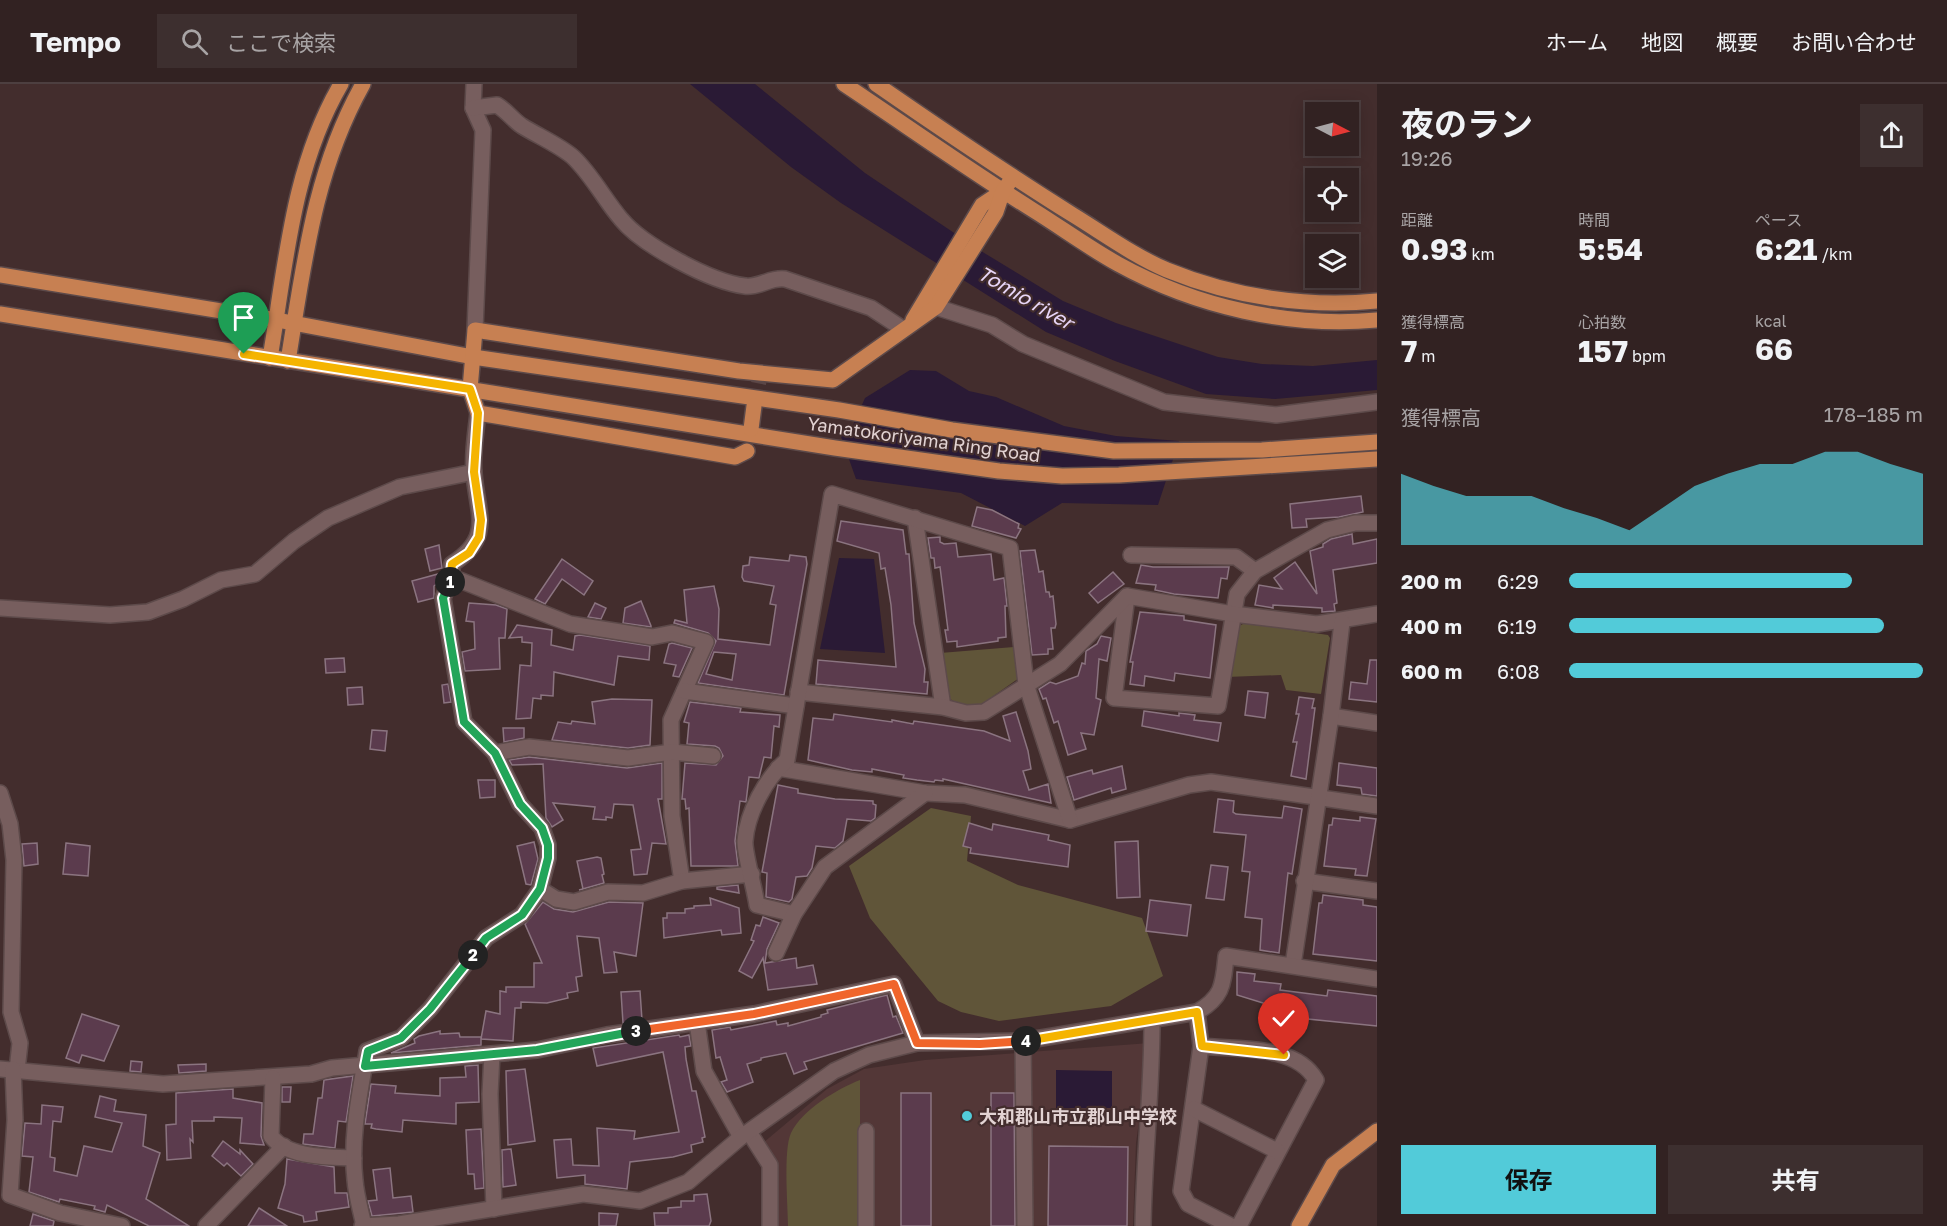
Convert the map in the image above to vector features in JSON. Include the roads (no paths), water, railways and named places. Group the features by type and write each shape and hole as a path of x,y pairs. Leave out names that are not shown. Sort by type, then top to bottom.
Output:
{"main road":[{"path":"270,358 288,238 304,170 320,125 341,84"},
{"path":"288,361 307,241 322,176 339,132 363,84"},
{"path":"844,84 1003,191 1118,264 1161,285 1242,311 1286,319 1343,323 1377,320"},
{"path":"876,84 1013,177 1126,248 1166,270 1245,293 1289,301 1345,304 1377,301"},
{"path":"747,451 735,457 478,413 470,389 475,330 759,376 833,380 908,326 931,302 996,212 1003,191 1013,177"},
{"path":"931,302 982,204 1003,191"},
{"name":"Yamatokoriyama Ring Road","path":"0,276 277,320 473,357 840,410 952,430 1114,452 1185,453 1377,442"},
{"name":"Yamatokoriyama Ring Road","path":"0,314 835,448 999,471 1062,476 1185,473 1377,459"},
{"path":"751,429 754,406"},
{"path":"1299,1226 1333,1165 1377,1131"}],"street":[{"path":"474,84 473,108 483,130 475,330"},
{"path":"473,108 497,105 519,123 567,152 586,172 622,221 662,252 694,268 744,286 755,286 776,278 784,279 871,308 908,326"},
{"path":"931,302 992,325 1023,344 1164,402 1276,415 1377,402"},
{"path":"478,413 474,472 481,520 479,537 469,553 452,564 452,577 443,598 464,722 495,753 520,804 542,828 548,845 548,858 540,889 522,915 486,938 430,1009 401,1038 368,1051 360,1080 354,1158 355,1182 363,1226 399,1225 583,1194 640,1201 688,1182 745,1135 834,1071 869,1055 917,1043 1023,1041 1197,1012 1214,1002 1223,983 1226,956 1377,979"},
{"path":"0,608 110,615 148,612 183,599 221,580 255,574 294,541 328,518 400,487 474,472"},
{"path":"794,914 757,905 745,842 754,806 778,768 787,760 832,494 1010,548 1026,684 1070,819"},
{"path":"915,518 943,707"},
{"path":"1127,596 1114,698 1218,706 1237,594 1255,571 1328,530 1355,523 1377,523"},
{"path":"1131,555 1236,557 1255,571"},
{"path":"452,577 570,624 652,637 672,633 706,642 671,720 672,816 682,881"},
{"path":"684,691 943,707 966,713 984,712 1060,664 1127,596"},
{"path":"1127,596 1233,614 1317,624 1342,622 1377,614"},
{"path":"1293,965 1331,716 1342,622"},
{"path":"1331,716 1377,723"},
{"path":"495,753 529,747 628,758 672,752 713,756"},
{"path":"778,768 925,793 965,795 1070,819 1189,785 1211,782 1377,806"},
{"path":"0,793 10,824 14,860 11,1012 20,1043 10,1069 15,1120 10,1195 60,1213 122,1226"},
{"path":"776,953 794,914 825,867 925,793"},
{"path":"540,889 556,899 574,902 608,892 643,893 682,881 752,874"},
{"path":"1304,881 1377,891"},
{"path":"10,1069 163,1083 273,1078 312,1074 332,1068 537,1050 754,1014 894,984 917,1043"},
{"path":"1197,1012 1202,1046 1181,1191 1188,1204 1231,1226"},
{"path":"1143,1226 1146,1135 1152,1075 1152,1021"},
{"path":"697,1022 704,1071 745,1135 770,1165 770,1226"},
{"path":"1023,1041 1025,1226"},
{"path":"1202,1046 1284,1055 1310,1069 1316,1080 1239,1226"},
{"path":"492,1054 490,1094 494,1209"},
{"path":"273,1078 272,1137 276,1143 324,1157 354,1158"},
{"path":"1194,1109 1277,1151"},
{"path":"866,1131 866,1226"},
{"path":"206,1226 284,1146"}],"water":[{"name":"Tomio river","path":"690,84 755,84 865,173 981,251 1063,301 1116,323 1218,357 1262,364 1313,366 1377,360 1377,390 1275,399 1206,394 1115,361 1046,332 841,203 791,167"},
{"path":"910,370 936,371 969,391 996,397 1064,426 1116,436 1179,441 1158,505 1062,503 1025,526 961,493 856,479 838,428 850,432 865,398"},
{"path":"839,558 874,559 885,653 820,649"},
{"path":"1056,1070 1112,1071 1112,1108 1056,1108"}],"tunnel":[{"path":"754,406 759,381"}],"place":[{"name":"大和郡山市立郡山中学校","path":"967,1116"}]}
